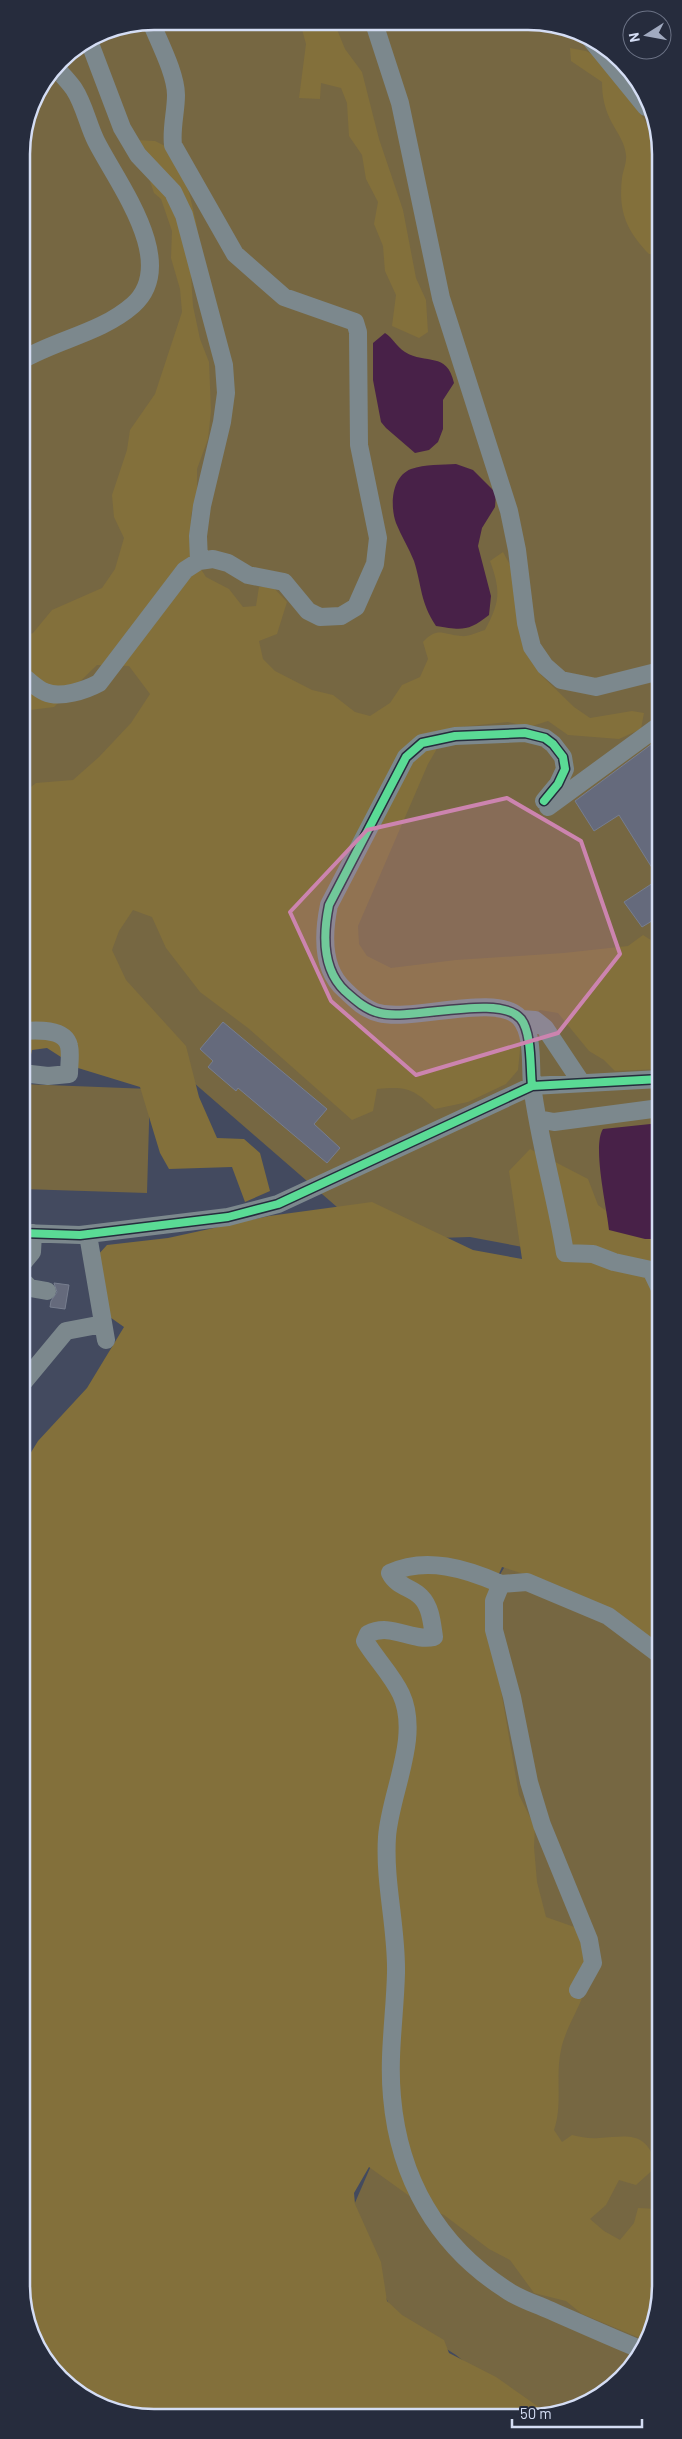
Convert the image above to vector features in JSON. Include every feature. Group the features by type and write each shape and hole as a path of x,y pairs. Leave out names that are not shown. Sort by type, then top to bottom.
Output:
{"street":[{"path":"30,682 46,693 60,694 88,689 99,682 185,570 199,561 213,559 228,563 248,574 284,582 308,611 320,617 341,616 356,607 368,584 375,564 378,538 359,444 358,332 355,322 284,298 235,254 173,145 172,133 176,95 174,82 154,30"},
{"path":"376,30 400,103 441,298 509,511 517,550 526,623 532,647 545,666 561,680 596,687 652,673"},
{"path":"91,47 122,128 138,155 173,192 184,215 224,365 226,393 222,422 202,506 198,536 199,561"},
{"path":"607,59 636,94"},
{"path":"30,357 110,322 128,308 146,289 150,263 146,232 95,140 75,89 61,73"},
{"path":"652,731 546,804 565,769 563,757 553,744 545,738 525,733 456,736 422,744 406,758 329,905 325,924 325,946 330,966 340,986 359,1004 379,1013 395,1015 486,1007 509,1010 521,1019 528,1037 532,1086 565,1253 593,1254 614,1262 652,1270"},
{"path":"521,1019 535,1020 545,1028 581,1082"},
{"path":"30,1031 54,1032 64,1037 69,1044 69,1074 48,1076 30,1074"},
{"path":"30,1233 88,1234 228,1217 278,1204 532,1086 652,1079"},
{"path":"538,1119 554,1122 652,1109"},
{"path":"30,1374 66,1331 104,1332 88,1234"},
{"path":"30,1288 47,1291"},
{"path":"635,2347 506,2291 479,2271 444,2238 433,2222 409,2175 397,2128 392,2097 391,2057 396,1962 387,1879 387,1836 405,1750 406,1722 401,1693 365,1640 368,1634 385,1630 398,1631 426,1639 434,1637 430,1614 421,1596 393,1578 390,1573 398,1569 445,1565 501,1584 527,1582 608,1616 652,1649"},
{"path":"501,1584 494,1601 494,1630 512,1697 529,1782 542,1825 589,1940 593,1963 578,1990"}],"highlighted area":[{"path":"507,798 581,841 620,954 558,1033 416,1075 331,1001 290,912 367,830"}],"shaded area":[{"path":"146,30 536,30 552,32 583,43 616,66 635,92 643,107 650,130 652,154 652,2293 650,2309 643,2332 621,2367 597,2388 583,2396 552,2407 527,2409 518,2405 456,2355 395,2316 377,2280 351,2212 383,2138 495,1583 574,1451 528,1248 470,1237 375,1240 30,941 30,146 32,130 39,107 51,85 66,66 99,43 130,32"},
{"path":"302,30 337,30 345,49 362,72 379,139 403,210 416,278 426,300 428,332 419,338 392,326 396,295 385,271 383,246 374,224 378,202 366,179 362,155 349,136 347,103 341,88 321,83 320,99 299,98 306,44"},
{"path":"570,48 586,51 605,61 650,130 652,154 652,254 649,254 641,246 630,229 623,211 621,190 626,158 625,151 606,108 602,82 571,61"},
{"path":"136,140 155,141 171,149 189,192 201,249 191,275 193,306 200,339 209,362 211,411 208,439 197,469 197,493 191,515 190,552 206,577 229,589 243,607 256,606 259,587 273,587 287,602 277,634 259,641 263,659 275,671 312,690 333,695 355,712 370,716 390,703 402,685 420,677 428,659 423,642 428,637 437,633 467,636 485,630 494,612 497,596 496,580 490,561 503,552 514,572 522,641 541,675 574,707 590,718 632,711 644,713 641,729 619,739 568,735 548,721 529,727 508,722 449,728 428,764 358,926 359,944 367,956 391,968 456,960 564,953 628,946 643,935 652,941 652,1069 615,1071 604,1060 589,1051 558,1013 540,1010 532,1014 521,1040 518,1070 506,1084 468,1102 435,1109 409,1090 396,1088 377,1089 373,1111 352,1120 248,1028 200,992 166,948 152,917 133,910 119,931 112,950 126,980 186,1046 199,1097 217,1138 244,1139 260,1153 270,1191 245,1202 232,1167 169,1169 160,1153 140,1087 78,1068 47,1048 32,1050 30,1060 30,788 36,783 73,780 99,757 131,723 150,694 129,666 97,665 54,707 30,710 30,634 52,610 102,588 115,569 124,538 114,517 112,495 127,450 130,430 155,394 182,312 180,289 171,258 172,231 161,199 154,193"},
{"path":"385,333 405,352 413,356 435,360 446,366 451,373 454,383 443,400 443,429 438,442 429,450 415,453 381,422 373,380 373,343"},
{"path":"456,464 473,470 496,493 495,507 482,528 478,546 491,596 489,615 470,627 458,629 436,626 431,617 424,601 414,561 396,523 393,509 396,485 404,473 416,467"},
{"path":"30,1084 150,1089 147,1193 30,1189"},
{"path":"652,1124 652,1239 609,1230 601,1178 599,1149 603,1129"},
{"path":"530,1149 588,1179 598,1205 623,1223 652,1231 652,1641 598,1603 550,1582 502,1567 486,1603 519,1795 535,1827 534,1847 537,1882 546,1917 580,1929 587,1955 589,1979 567,2030 559,2060 559,2100 554,2130 562,2142 572,2135 592,2138 636,2138 642,2141 652,2153 652,2171 636,2185 619,2180 606,2205 590,2219 604,2231 620,2240 634,2223 638,2208 652,2209 652,2293 650,2309 643,2332 640,2338 582,2314 566,2301 534,2293 510,2260 489,2249 444,2215 426,2208 369,2167 354,2193 355,2204 381,2262 387,2301 402,2315 444,2340 449,2353 496,2377 541,2408 146,2409 114,2402 85,2388 66,2373 43,2340 32,2309 30,2293 30,1454 38,1441 87,1388 124,1327 97,1308 85,1269 107,1245 168,1238 269,1216 372,1202 473,1250 522,1259 509,1171"}],"building":[{"path":"652,744 652,868 619,815 594,831 575,801"},
{"path":"652,884 652,921 642,927 624,902"},
{"path":"223,1022 327,1109 314,1124 340,1148 327,1163 238,1088 236,1091 208,1067 213,1061 200,1049"},
{"path":"54,1283 69,1285 65,1309 50,1307 51,1301 57,1292"}],"cycle path":[{"path":"532,1086 529,1042 525,1025 521,1019 510,1012 495,1008 455,1009 413,1014 380,1013 370,1010 345,991 337,982 328,962 325,939 329,905 406,757 422,743 455,736 525,733 545,738 553,744 563,757 565,769 558,784 544,801"},
{"path":"30,1233 80,1235 228,1217 278,1204 532,1086 652,1079"}]}
